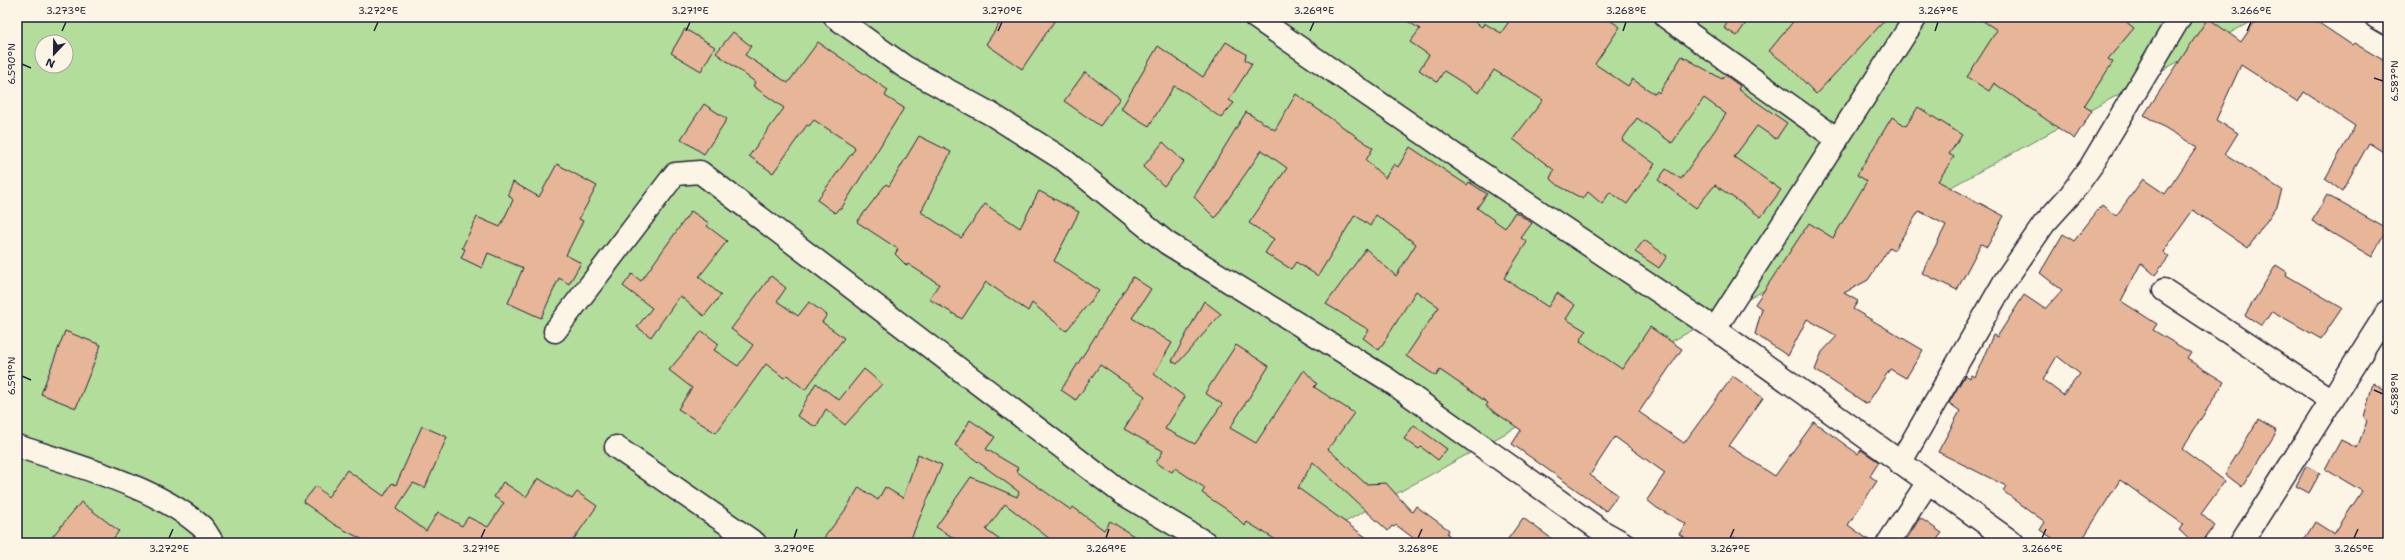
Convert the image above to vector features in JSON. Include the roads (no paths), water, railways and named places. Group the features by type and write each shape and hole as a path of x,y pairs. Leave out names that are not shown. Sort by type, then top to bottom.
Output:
{"street":[{"path":"835,17 905,67 991,114 1064,160 1168,243 1387,379 1599,537 1623,543"},
{"path":"1255,17 1472,167 1715,329 2013,543"},
{"path":"1666,17 1837,139"},
{"path":"1715,329 1916,17"},
{"path":"1900,463 2006,279 2044,224 2071,194 2091,166 2180,17"},
{"path":"2376,17 2388,24"},
{"path":"555,330 675,174 700,172 1122,493 1206,543"},
{"path":"2164,290 2331,400"},
{"path":"2241,543 2388,311"},
{"path":"17,446 91,470 159,498 201,526 213,543"},
{"path":"616,447 755,543"},
{"path":"1888,543 1928,482"}]}
